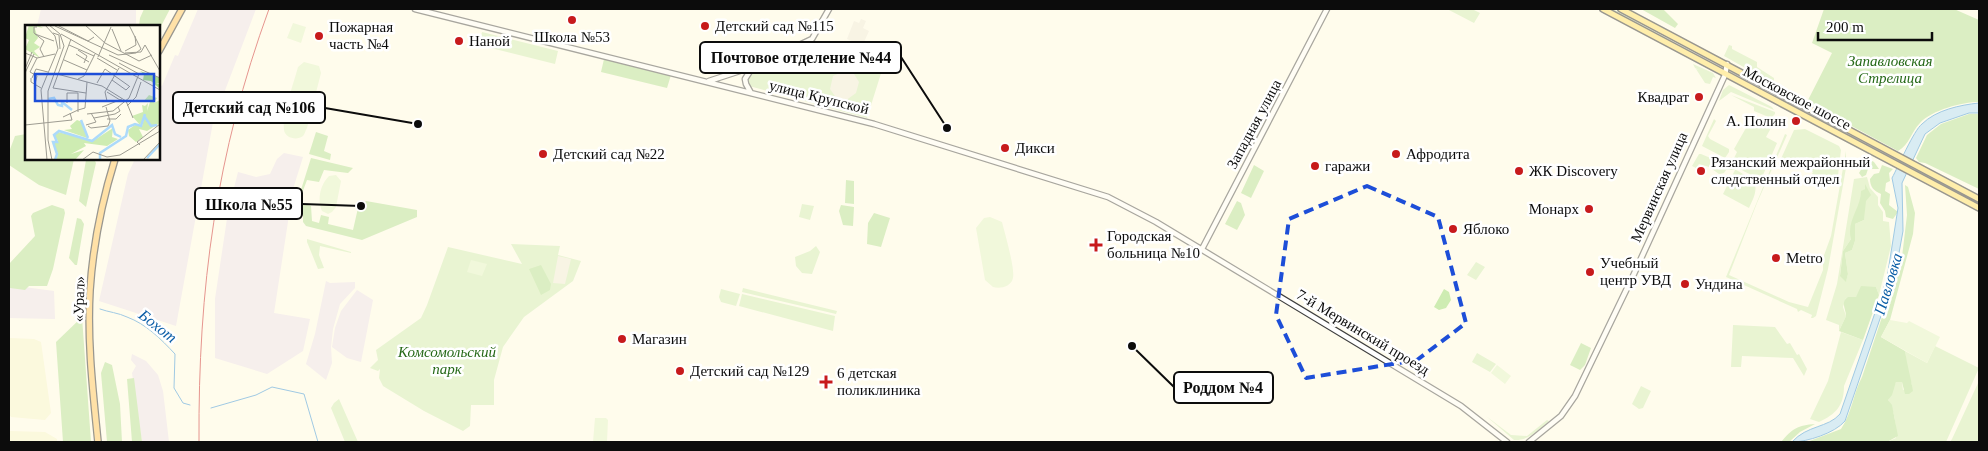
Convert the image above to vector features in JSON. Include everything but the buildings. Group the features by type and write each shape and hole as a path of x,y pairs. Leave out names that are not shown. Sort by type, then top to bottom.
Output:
{"highway":[{"path":"160,49 182,9"},
{"name":"«Урал»","path":"98,442 91,359 90,289 98,222 114,160"}],"main road":[{"name":"Московское шоссе","path":"1603,9 1979,208"},
{"name":"Московское шоссе","path":"1621,9 1979,199"}],"street":[{"name":"улица Крупской","path":"415,9 874,124 1108,197 1202,249"},
{"path":"708,81 754,66 812,39 829,9"},
{"name":"Западная улица","path":"1202,249 1327,9"},
{"name":"Мервинская улица","path":"1529,442 1557,420 1575,396 1633,276 1725,74 1727,64"},
{"path":"751,93 745,79 754,66"},
{"path":"726,76 723,82 727,86"},
{"name":"7-й Мервинский проезд","path":"1202,249 1461,406 1507,442"}],"highlighted area":[{"path":"1367,186 1438,217 1466,323 1417,360 1306,378 1276,315 1289,219"}],"shaded area":[{"path":"41,9 136,9 136,25 37,25"},
{"path":"198,9 256,9 213,122 176,326 99,301 128,174 135,160 160,160 160,85 162,86 175,55 178,56"},
{"path":"861,19 866,21 863,28 869,31 864,42 873,46 871,50 847,39 854,21 859,23"},
{"path":"844,71 854,74 859,82 856,93 845,101 837,99 830,89 833,76"},
{"path":"284,153 303,157 293,189 274,313 310,319 303,351 267,374 215,358 215,299 228,212 238,172 256,177 270,174 277,159"},
{"path":"558,256 571,259 565,284 553,283"},
{"path":"326,281 330,283 355,282 355,288 340,304 333,329 332,363 326,380 306,364 315,334"},
{"path":"9,285 54,291 55,319 9,318"},
{"path":"357,290 373,300 361,362 347,358 332,347 335,328 341,311"},
{"path":"9,338 34,339 41,342 51,413 45,420 11,417 9,414"},
{"path":"132,354 146,361 158,375 163,391 169,442 142,442 132,373 136,366 131,360"},
{"path":"9,431 45,432 57,439 57,442 9,442"}],"green space":[{"path":"144,9 170,9 160,28 160,25 139,25"},
{"path":"1447,9 1472,9 1480,13 1474,23"},
{"path":"1610,9 1613,9 1720,67"},
{"path":"1641,9 1663,9 1678,24 1675,28"},
{"name":"Запавловская Стрелица","path":"1824,9 1954,9 1979,20 1979,102 1956,105 1925,118 1914,130 1905,145 1898,151 1807,102 1832,53 1812,43"},
{"path":"293,23 306,27 301,43 287,38"},
{"path":"482,32 558,51 555,64 479,45"},
{"path":"812,45 846,60 853,45 868,51 865,59 883,67 867,118 749,86 748,79 752,73"},
{"path":"1729,45 1732,46 1732,49 1757,62 1757,67 1774,78 1774,84 1724,56"},
{"path":"604,59 671,75 667,88 601,72"},
{"path":"304,62 319,66 321,73 307,128 301,138 295,138 289,137 285,133 284,124 298,67"},
{"path":"1693,64 1713,73 1716,78 1713,77 1710,84 1705,83 1696,69 1699,70"},
{"path":"1729,85 1772,107 1774,110 1731,92 1719,101 1723,90"},
{"path":"1731,95 1775,112 1775,114 1771,118 1754,111 1754,107"},
{"path":"1969,114 1979,114 1979,189 1925,163 1919,162 1916,158 1927,135 1941,124"},
{"path":"1754,117 1757,118 1757,122 1762,120 1771,128 1766,137 1777,143 1760,182 1732,162 1737,152 1734,149"},
{"path":"1714,119 1716,121 1708,136 1729,149 1725,158 1702,146"},
{"path":"1805,129 1839,146 1841,150 1837,184 1812,174 1813,172 1797,165 1793,167 1780,161 1794,130"},
{"path":"316,132 328,136 324,151 331,154 330,160 309,154"},
{"path":"25,134 25,160 74,160 66,195 39,185 9,165 9,152 15,136"},
{"path":"1785,134 1787,135 1757,203 1729,275 1789,302 1808,307 1823,270 1823,258 1831,236 1846,151 1846,168 1828,269 1816,316 1813,318 1811,318 1812,315 1801,310 1798,312 1797,309 1726,277"},
{"path":"1699,154 1701,154 1735,170 1726,170 1724,173 1719,174 1709,167 1699,164 1696,168 1692,166"},
{"path":"311,158 353,168 348,173 324,170 319,182 307,180 301,196 300,193"},
{"path":"1867,158 1874,162 1879,169 1868,169 1866,175 1862,177 1859,173 1862,168 1854,169 1854,166 1860,160"},
{"path":"86,160 94,160 96,163 86,207 79,201"},
{"path":"1254,165 1264,171 1251,198 1241,193"},
{"path":"1882,165 1893,169 1889,173 1890,181 1886,183 1885,191 1890,194 1889,205 1898,212 1893,219 1886,217 1880,203 1881,194 1876,192 1870,182 1874,174 1879,173"},
{"path":"1735,170 1753,181 1755,185 1754,197 1749,208 1723,194"},
{"path":"336,175 341,181 336,207 328,214 322,211 320,207 320,193 323,184 329,176"},
{"path":"1867,177 1870,188 1878,197 1878,205 1883,212 1883,221 1889,222 1891,246 1879,295 1876,287 1856,297 1846,298 1843,307 1846,316 1839,331 1839,325 1826,320 1837,284 1854,179","holes":["1865,189 1864,220 1855,224 1855,241 1852,250 1845,253 1848,274 1846,281 1840,275 1843,251 1851,239 1861,201 1861,192"]},
{"path":"846,180 854,181 854,204 845,203"},
{"path":"1865,184 1871,195 1866,201 1864,220 1855,224 1855,241 1852,250 1845,253 1848,274 1846,282 1840,276 1843,251 1851,239 1850,226 1859,203 1861,191 1865,189"},
{"path":"1905,185 1908,187 1915,213 1913,234 1890,320 1881,337 1905,351 1913,391 1905,394 1902,382 1896,382 1892,395 1888,400 1892,405 1898,436 1887,442 1807,442 1841,429 1848,417 1902,257 1907,215"},
{"path":"366,201 417,210 417,217 362,240 306,226 303,222 303,204 311,206 312,221 319,223 321,215 329,217 328,224 353,230 358,208"},
{"path":"1237,201 1241,203 1245,215 1237,230 1225,224"},
{"path":"802,204 814,206 810,220 799,217"},
{"path":"52,205 64,209 65,213 53,269 47,286 29,286 25,290 10,288 9,264 35,236 31,216 33,213"},
{"path":"841,205 854,207 853,226 843,225 839,211"},
{"path":"874,213 890,218 881,247 867,244 868,223"},
{"path":"990,217 1002,222 1013,267 1012,281 1008,285 999,288 993,287 985,280 976,228 984,218"},
{"path":"77,218 81,219 84,224 77,265 75,265 69,258"},
{"path":"307,239 351,253 320,246 319,255 324,268 318,269"},
{"name":"Комсомольский парк","path":"511,244 560,246 558,255 581,261 573,281 524,317 503,347 494,380 494,405 471,405 470,426 463,431 424,411 383,386 379,378 380,369 378,371 370,368 378,360 376,350 421,318 448,247 522,264"},
{"path":"816,246 820,252 812,274 802,273 796,266 795,257 810,251"},
{"path":"471,260 487,264 482,276 467,272"},
{"path":"1476,262 1485,267 1476,280 1467,275"},
{"path":"541,265 551,284 550,290 541,295 529,269"},
{"path":"1861,286 1876,287 1879,295 1863,340 1839,331 1846,316 1844,301 1848,297 1856,297"},
{"path":"743,288 837,311 836,314 742,292"},
{"path":"721,289 740,294 736,306 721,302 719,297"},
{"path":"1444,289 1449,292 1451,300 1446,308 1439,310 1434,307"},
{"path":"742,294 835,316 833,331 739,306"},
{"path":"82,317 91,442 63,442 56,342"},
{"path":"1890,320 1907,323 1909,321 1940,337 1927,363 1881,337"},
{"path":"1733,325 1775,327 1787,344 1790,343 1797,355 1799,354 1807,369 1804,376 1793,358 1742,356 1741,367 1731,367"},
{"path":"1841,332 1863,340 1844,386 1841,404 1830,416 1819,422 1810,419 1828,381"},
{"path":"1581,343 1591,348 1585,365 1580,370 1570,365"},
{"path":"1935,346 1979,368 1946,442 1887,442 1896,438 1895,418 1888,400 1896,382 1902,382 1903,390 1912,385 1907,370 1905,351 1927,363"},
{"path":"1477,353 1496,364 1490,372 1472,362"},
{"path":"105,362 112,365 120,404 122,442 107,442 101,373"},
{"path":"1497,365 1511,376 1505,384 1491,373"},
{"path":"134,378 142,442 132,442 127,379"},
{"path":"1979,381 1979,442 1950,442 1952,439"},
{"path":"1641,386 1651,391 1643,408 1639,409 1632,404"},
{"path":"339,399 358,442 345,442 331,408"},
{"path":"1486,416 1511,435 1527,436 1547,420 1549,421 1529,437 1514,440"},
{"path":"595,418 606,418 608,420 607,442 593,442"},
{"path":"1815,424 1800,432 1789,442 1781,442 1796,428"}],"water":[{"name":"Павловка","path":"1979,103 1979,113 1969,113 1940,123 1925,134 1902,183 1903,231 1895,275 1845,421 1835,429 1820,436 1792,442 1804,432 1830,422 1840,414 1887,278 1898,208 1892,178 1911,141 1919,128 1934,115 1956,107"}],"waterway":[{"name":"Бохот","path":"100,309 124,316 141,324 175,354 174,388 183,403 190,405"},
{"name":"Бохот","path":"211,408 256,395 272,387 304,394 318,442"}],"railway":[{"path":"199,442 202,330 214,222 223,169 236,116 269,9"}],"place":[{"name":"Школа №53","path":"572,20"},
{"name":"Детский сад №115","path":"705,26"},
{"name":"Пожарная часть №4","path":"319,36"},
{"name":"Наной","path":"459,41"},
{"name":"Квадрат","path":"1699,97"},
{"name":"А. Полин","path":"1796,121"},
{"name":"Детский сад №106","path":"418,124"},
{"name":"Почтовое отделение №44","path":"947,128"},
{"name":"Дикси","path":"1005,148"},
{"name":"Детский сад №22","path":"543,154"},
{"name":"Афродита","path":"1396,154"},
{"name":"гаражи","path":"1315,166"},
{"name":"ЖК Discovery","path":"1519,171"},
{"name":"Рязанский межрайонный следственный отдел","path":"1701,171"},
{"name":"Школа №55","path":"361,206"},
{"name":"Монарх","path":"1589,209"},
{"name":"Яблоко","path":"1453,229"},
{"name":"Городская больница №10","path":"1096,245"},
{"name":"Metro","path":"1776,258"},
{"name":"Учебный центр УВД","path":"1590,272"},
{"name":"Ундина","path":"1685,284"},
{"name":"Магазин","path":"622,339"},
{"name":"Роддом №4","path":"1132,346"},
{"name":"Детский сад №129","path":"680,371"},
{"name":"6 детская поликлиника","path":"826,382"}]}
